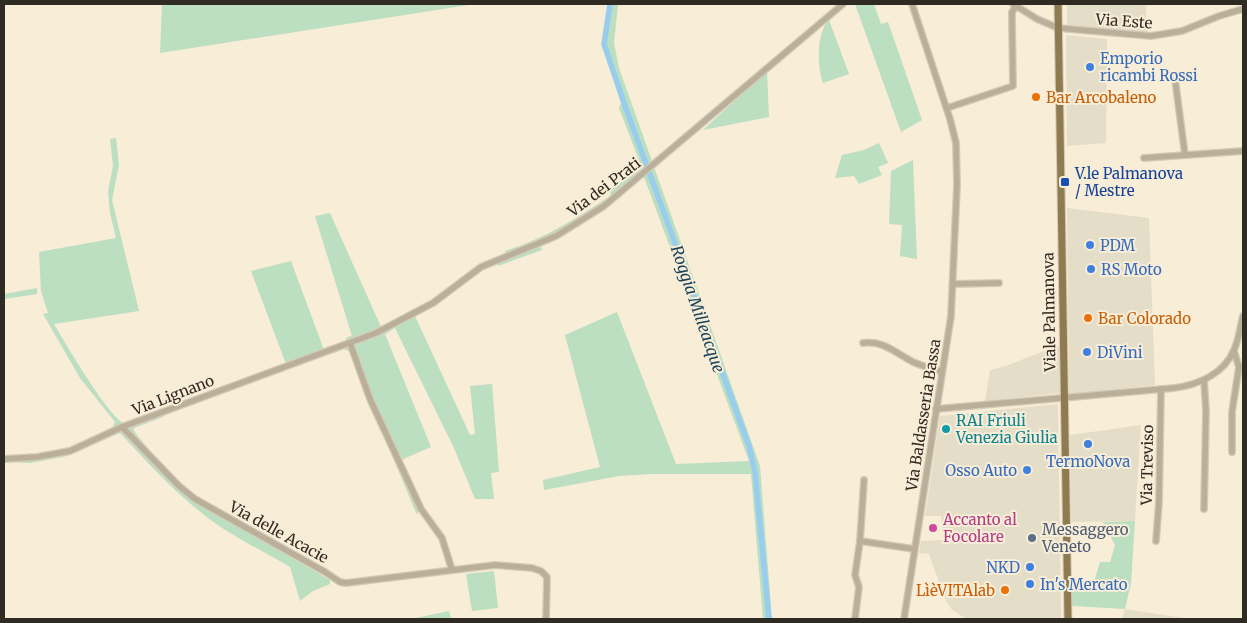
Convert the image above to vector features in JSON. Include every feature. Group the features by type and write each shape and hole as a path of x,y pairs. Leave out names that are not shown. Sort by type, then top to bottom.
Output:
{"main road":[{"name":"Viale Palmanova","path":"1058,4 1068,619"}],"street":[{"name":"Via dei Prati","path":"350,343 376,333 433,303 482,267 556,236 604,206 843,4"},
{"name":"Via Baldasseria Bassa","path":"904,619 951,316 954,284 957,156 954,131 912,4"},
{"path":"947,108 1013,86 1012,16 1014,5"},
{"name":"Via Este","path":"1014,5 1037,19 1058,28 1151,36 1161,36 1182,31 1219,16 1243,9"},
{"path":"1176,79 1185,155"},
{"path":"1144,158 1243,151"},
{"path":"954,284 999,283"},
{"path":"936,409 1064,396 1183,387 1204,380 1224,365 1234,350 1243,316"},
{"path":"862,343 873,342 883,345 913,362 942,372"},
{"path":"350,343 370,399 421,509 442,538 452,570"},
{"name":"Via Lignano","path":"4,459 37,457 70,451 122,427 350,343"},
{"path":"1232,452 1232,412 1241,366 1234,350"},
{"path":"1204,380 1206,411 1204,509"},
{"name":"Via Treviso","path":"1156,541 1159,501 1161,389"},
{"name":"Via delle Acacie","path":"122,427 179,486 195,499 340,582 346,583 504,565 524,567 541,571 546,575 546,619"},
{"path":"855,619 859,587 856,575 864,480"},
{"path":"860,541 914,549"}],"shaded area":[{"path":"1067,4 1146,4 1147,32 1067,25"},
{"path":"1066,35 1107,39 1106,143 1067,146"},
{"path":"1067,208 1149,218 1155,385 1069,394"},
{"path":"1060,345 1060,393 985,401 990,370 1006,366"},
{"path":"1058,404 1061,619 967,619 952,610 946,601 929,554 919,553 921,541 944,540 941,516 925,516 940,416"},
{"path":"1141,425 1135,521 1071,522 1070,435"},
{"path":"1125,609 1183,618 1183,619 1122,619"}],"green space":[{"path":"162,4 475,4 160,53"},
{"path":"612,4 618,4 614,43 619,68 760,466 772,619 763,619 751,474 619,476 544,490 543,480 600,467 565,335 617,312 676,464 749,461 644,177 601,212 541,246 542,250 498,266 498,262 415,316 470,435 475,434 470,386 492,384 499,472 491,473 494,499 475,499 454,448 395,328 385,334 431,447 401,460 420,504 417,515 363,387 351,352 344,349 165,414 163,417 134,428 134,431 157,458 200,499 197,503 330,580 330,584 313,591 300,601 290,567 238,538 208,518 173,488 120,433 67,456 31,463 4,462 4,456 36,455 70,448 112,428 115,422 80,378 43,314 48,313 41,291 39,252 116,238 110,213 108,191 113,166 110,139 116,138 119,165 112,200 139,311 54,324 98,394 108,408 124,423 286,364 251,271 291,261 324,350 345,342 347,337 352,336 315,216 330,213 382,329 435,299 482,264 505,254 505,251 534,240 560,227 610,196 611,189 642,168 619,108 621,103 604,48 607,47"},
{"path":"855,4 874,4 881,24 888,22 922,120 901,132"},
{"path":"829,20 849,74 823,83 819,50 822,33"},
{"path":"767,71 769,117 703,130"},
{"path":"879,143 888,163 878,167 882,175 859,184 854,176 835,178 842,155 864,150"},
{"path":"913,160 917,259 900,256 902,225 889,224 891,171"},
{"path":"37,288 37,294 4,299 4,294"},
{"path":"1135,521 1131,583 1125,609 1072,606 1072,581 1094,582 1100,562 1110,562 1115,545 1103,522"},
{"path":"494,571 498,608 472,611 466,574"},
{"path":"449,611 451,619 411,619"}],"waterway":[{"name":"Roggia Milleacque","path":"610,4 604,44 749,446 755,472 769,619"}],"place":[{"name":"Emporio ricambi Rossi","path":"1090,67"},
{"name":"Bar Arcobaleno","path":"1036,97"},
{"name":"V.le Palmanova / Mestre","path":"1065,182"},
{"name":"PDM","path":"1090,245"},
{"name":"RS Moto","path":"1091,269"},
{"name":"Bar Colorado","path":"1088,318"},
{"name":"DiVini","path":"1087,352"},
{"name":"RAI Friuli Venezia Giulia","path":"946,429"},
{"name":"TermoNova","path":"1088,444"},
{"name":"Osso Auto","path":"1027,470"},
{"name":"Accanto al Focolare","path":"933,528"},
{"name":"Messaggero Veneto","path":"1032,538"},
{"name":"NKD","path":"1030,567"},
{"name":"In's Mercato","path":"1030,584"},
{"name":"LìèVITAlab","path":"1005,590"}]}
